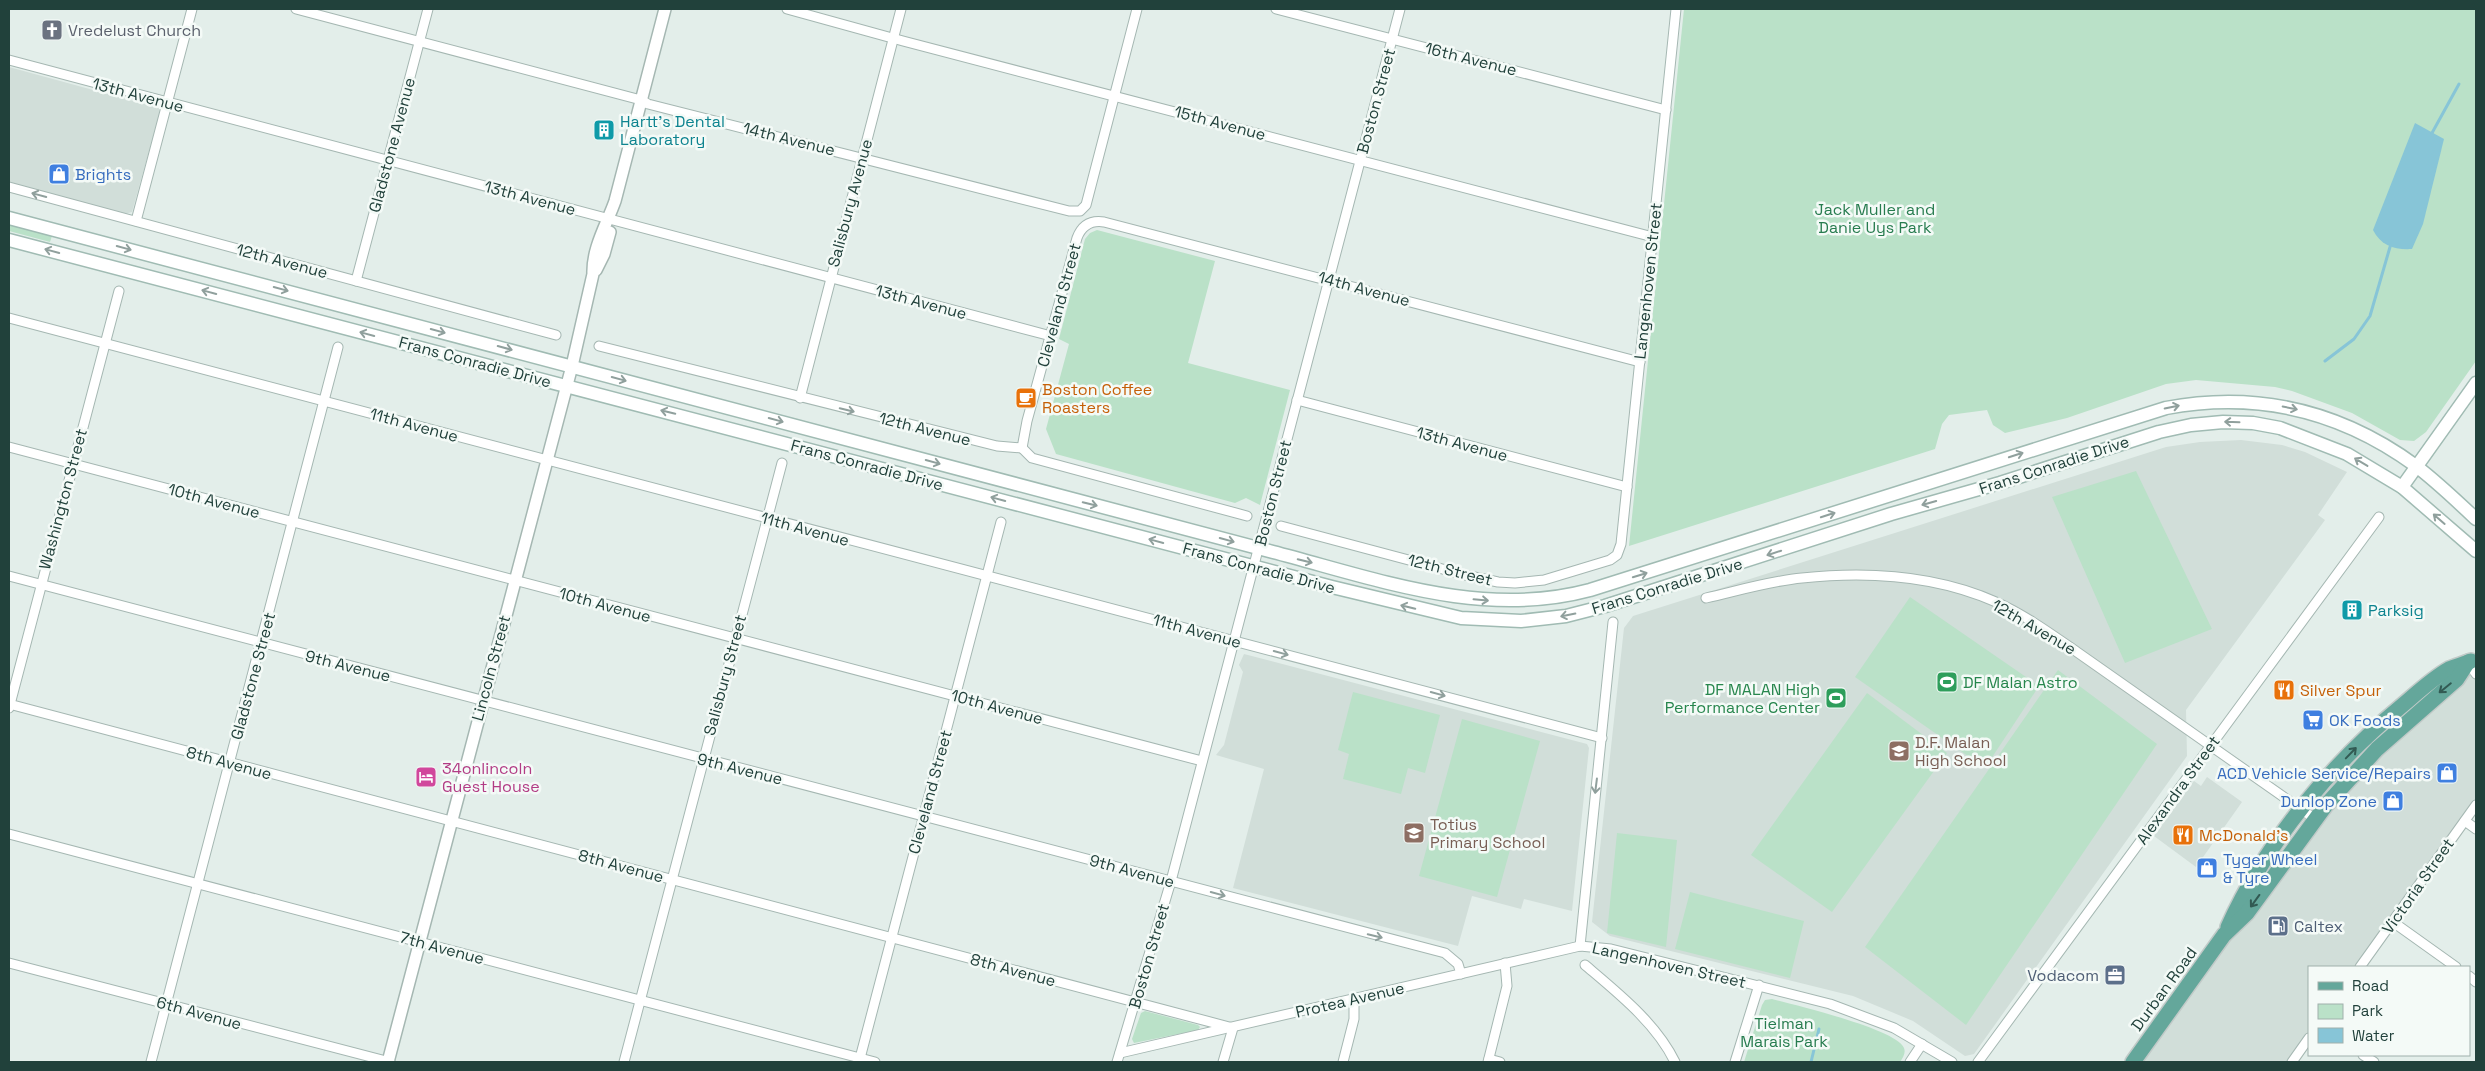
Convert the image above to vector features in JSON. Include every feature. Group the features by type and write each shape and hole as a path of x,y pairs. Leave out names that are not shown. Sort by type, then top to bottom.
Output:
{"main road":[{"name":"Frans Conradie Drive","path":"9,218 1258,548 1452,597 1497,602 1561,597 1603,586 2166,408 2194,403 2224,401 2258,403 2333,419 2353,428 2417,467 2476,519"},
{"name":"Frans Conradie Drive","path":"9,240 1254,567 1461,618 1521,621 1566,616 1605,606 1891,514 2000,483 2159,432 2191,424 2253,423 2280,428 2347,454 2402,487 2476,551"},
{"path":"2402,487 2476,383"},
{"name":"Durban Road","path":"2224,935 2237,906 2300,808 2338,766 2386,718 2449,669 2473,664"},
{"name":"Durban Road","path":"2133,1062 2224,935 2247,913 2315,819 2377,749 2473,664"}],"street":[{"path":"136,221 192,9"},
{"name":"14th Avenue","path":"296,9 641,100 648,104 1069,211 1080,211 1086,204 1114,95"},
{"name":"Gladstone Avenue","path":"356,281 428,9"},
{"name":"Lincoln Street","path":"388,1062 572,366 594,274 594,261 610,216 665,9"},
{"name":"15th Avenue","path":"788,9 1653,237"},
{"name":"Salisbury Avenue","path":"800,398 901,9"},
{"path":"1114,95 1137,9"},
{"name":"16th Avenue","path":"1276,9 1666,110"},
{"name":"Boston Street","path":"1119,1058 1170,882 1400,9"},
{"name":"Langenhoven Street","path":"1618,554 1621,547 1676,9"},
{"name":"13th Avenue","path":"9,60 388,161 610,216 830,278 1051,336"},
{"name":"12th Avenue","path":"9,187 556,335"},
{"name":"14th Avenue","path":"1088,224 1104,222 1640,362"},
{"name":"Cleveland Street","path":"1022,448 1027,421 1077,238 1083,227 1088,224"},
{"name":"Washington Street","path":"9,706 119,291"},
{"name":"11th Avenue","path":"9,318 1602,738"},
{"name":"12th Avenue","path":"599,346 997,446 1022,448 1032,458 1247,516"},
{"name":"Gladstone Street","path":"151,1062 338,347"},
{"name":"13th Avenue","path":"1297,400 1627,487"},
{"name":"10th Avenue","path":"9,447 1202,761"},
{"name":"Salisbury Street","path":"624,1062 782,463"},
{"name":"Alexandra Street","path":"1978,1062 2379,517"},
{"name":"Cleveland Street","path":"860,1060 1001,522"},
{"name":"12th Street","path":"1281,526 1498,582 1515,583 1544,580 1610,560 1618,554"},
{"name":"12th Avenue","path":"1706,598 1801,578 1852,574 1906,576 1936,583 1996,602 2037,624 2315,819"},
{"name":"9th Avenue","path":"9,576 1445,954 1458,964 1462,974"},
{"name":"Langenhoven Street","path":"1614,622 1580,946 1611,949 1830,1004 1864,1015 1894,1028 1952,1062"},
{"name":"8th Avenue","path":"9,706 1233,1028"},
{"name":"Victoria Street","path":"2361,966 2476,805"},
{"path":"2465,821 2476,829"},
{"name":"7th Avenue","path":"9,834 640,1000 860,1060 875,1062"},
{"path":"2393,922 2455,966"},
{"name":"Protea Avenue","path":"1119,1058 1233,1028 1580,946"},
{"name":"6th Avenue","path":"9,963 388,1062"},
{"path":"1500,1062 1488,1060 1507,986 1506,963"},
{"path":"1585,965 1650,1025 1675,1062"},
{"path":"1735,1062 1759,985"},
{"path":"1343,1062 1354,1019 1354,999"},
{"path":"1224,1062 1233,1028"},
{"path":"2292,1062 2308,1039"},
{"path":"1910,1062 1922,1044"}],"shaded area":[{"path":"9,67 159,108 160,112 132,212 125,214 9,183"},
{"name":"D.F. Malan High School","path":"2241,440 2282,445 2305,452 2347,472 2318,515 2325,520 2186,710 2187,756 1974,1054 1965,1056 1913,1021 1853,996 1610,936 1592,922 1624,628 1633,616 2166,447 2200,442"},
{"name":"Totius Primary School","path":"1244,654 1587,744 1589,748 1572,911 1524,899 1521,909 1472,896 1458,946 1233,888 1264,769 1216,755 1224,745 1243,672 1239,665"},
{"path":"2476,659 2476,803 2360,966 2308,966 2308,1039 2291,1062 2134,1062 2316,820"},
{"path":"2207,777 2242,802 2196,867 2154,836 2194,781 2201,786"}],"green space":[{"name":"Jack Muller and Danie Uys Park","path":"1684,9 2476,9 2476,361 2426,432 2414,441 2400,440 2352,413 2292,391 2275,387 2196,380 2166,384 2067,418 2005,433 1993,425 1987,410 1949,415 1942,424 1935,449 1629,546"},
{"path":"9,225 52,236 50,242 9,231"},
{"path":"1097,230 1215,261 1188,363 1290,390 1260,505 1246,498 1235,503 1056,454 1046,429 1069,344 1059,339 1085,239 1090,233"},
{"path":"2136,471 2212,629 2125,663 2052,497"},
{"name":"DF Malan Astro","path":"1910,597 2039,686 1985,768 1855,677"},
{"path":"2058,670 2157,744 1966,1025 1865,947"},
{"path":"1353,692 1440,715 1425,773 1408,768 1401,794 1343,779 1349,754 1338,750"},
{"path":"1867,693 1947,753 1832,912 1751,855"},
{"path":"1462,719 1540,741 1497,897 1419,876"},
{"path":"1617,833 1677,840 1666,947 1607,933"},
{"path":"1690,892 1804,921 1790,978 1675,949"},
{"name":"Tielman Marais Park","path":"1772,999 1822,1012 1884,1033 1904,1048 1903,1057 1900,1062 1744,1062 1762,1005 1765,1000"},
{"path":"1145,1011 1200,1027 1198,1030 1134,1043 1132,1039 1141,1013"}],"water":[{"path":"2415,123 2444,139 2423,224 2412,249 2400,249 2384,243 2373,230"}],"waterway":[{"path":"2432,133 2459,84"},
{"path":"2325,361 2354,339 2370,316 2390,247"},
{"path":"1811,1062 1819,1029"}],"place":[{"name":"Vredelust Church","path":"52,30"},
{"name":"Hartt's Dental Laboratory","path":"604,130"},
{"name":"Brights","path":"59,174"},
{"name":"Boston Coffee Roasters","path":"1026,398"},
{"name":"Parksig","path":"2352,610"},
{"name":"DF Malan Astro","path":"1947,682"},
{"name":"Silver Spur","path":"2284,690"},
{"name":"DF MALAN High Performance Center","path":"1836,698"},
{"name":"OK Foods","path":"2313,720"},
{"name":"D.F. Malan High School","path":"1899,751"},
{"name":"ACD Vehicle Service/Repairs","path":"2447,773"},
{"name":"34onlincoln Guest House","path":"426,777"},
{"name":"Dunlop Zone","path":"2393,801"},
{"name":"Totius Primary School","path":"1414,833"},
{"name":"McDonald's","path":"2183,835"},
{"name":"Tyger Wheel & Tyre","path":"2207,868"},
{"name":"Caltex","path":"2278,926"},
{"name":"Vodacom","path":"2115,975"}]}
